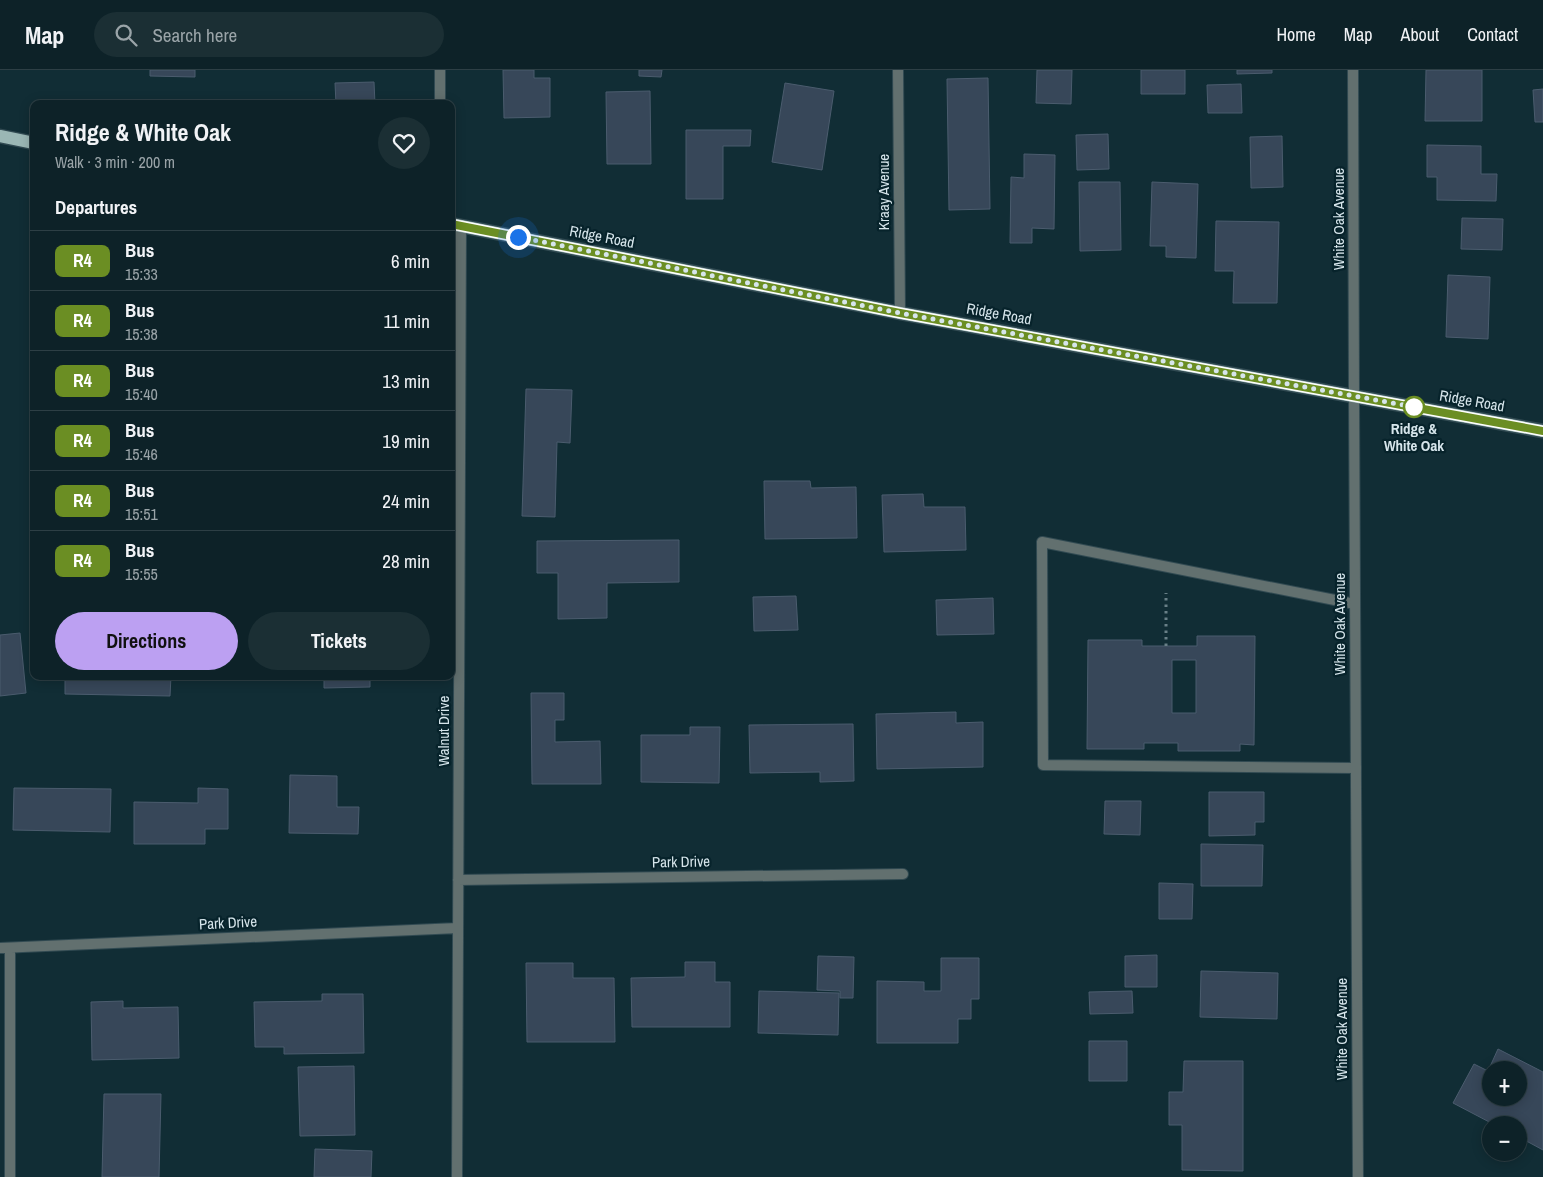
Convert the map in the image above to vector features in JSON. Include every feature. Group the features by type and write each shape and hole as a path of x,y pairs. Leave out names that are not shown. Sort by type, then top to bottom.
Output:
{"main road":[{"path":"0,136 30,142"},
{"name":"Ridge Road","path":"456,225 900,313 1543,431"}],"street":[{"path":"440,70 440,100"},
{"name":"Kraay Avenue","path":"898,70 900,313"},
{"name":"White Oak Avenue","path":"1353,70 1358,1177"},
{"name":"Walnut Drive","path":"456,225 457,1177"},
{"path":"1355,604 1042,542 1043,766 1356,768"},
{"name":"Park Drive","path":"458,880 903,874"},
{"name":"Park Drive","path":"5,949 458,928"},
{"path":"5,949 10,1177"}],"path":[{"path":"1166,593 1166,646"}],"building":[{"path":"150,70 195,70 195,77 150,76"},
{"path":"503,70 534,70 534,78 550,78 550,117 504,118"},
{"path":"639,70 662,70 661,77 639,76"},
{"path":"1037,70 1072,70 1071,104 1036,103"},
{"path":"1141,70 1185,70 1185,94 1141,94"},
{"path":"1237,70 1272,70 1272,73 1237,74"},
{"path":"1426,70 1482,70 1482,121 1425,121"},
{"path":"988,78 990,209 949,210 947,79"},
{"path":"374,82 375,100 336,100 335,83"},
{"path":"785,83 834,91 822,170 772,162"},
{"path":"1241,84 1242,113 1208,113 1207,85"},
{"path":"1543,89 1543,122 1535,122 1533,90"},
{"path":"650,91 651,164 607,164 606,92"},
{"path":"686,130 751,130 750,146 723,146 723,199 686,199"},
{"path":"1108,134 1109,169 1077,170 1076,135"},
{"path":"1282,136 1283,187 1251,188 1250,137"},
{"path":"1427,145 1481,146 1481,174 1497,174 1496,201 1437,200 1437,177 1427,177"},
{"path":"1024,154 1055,155 1054,229 1032,228 1032,243 1010,243 1011,177 1024,178"},
{"path":"1079,182 1120,182 1121,250 1080,251"},
{"path":"1152,182 1198,184 1196,258 1166,257 1166,246 1150,246"},
{"path":"1462,218 1503,219 1502,250 1461,249"},
{"path":"1216,221 1279,222 1277,303 1233,303 1234,271 1215,271"},
{"path":"1448,275 1490,277 1488,339 1446,337"},
{"path":"526,389 572,390 570,443 557,442 555,517 522,516"},
{"path":"764,481 810,481 811,488 856,487 857,538 765,539"},
{"path":"923,494 924,507 965,507 966,550 884,552 882,495"},
{"path":"679,540 679,582 607,583 607,618 558,619 558,573 537,573 537,541"},
{"path":"796,596 798,630 754,631 753,597"},
{"path":"993,598 994,634 937,635 936,600"},
{"path":"20,633 26,693 0,696 0,635"},
{"path":"1197,636 1255,636 1254,745 1240,744 1240,751 1178,751 1178,743 1144,743 1144,749 1087,749 1088,640 1142,640 1142,646 1197,646","holes":["1172,660 1196,660 1196,713 1172,713"]},
{"path":"65,680 171,680 170,696 65,694"},
{"path":"324,680 370,680 370,687 324,688"},
{"path":"531,693 564,693 564,720 555,720 555,742 600,741 601,784 532,784"},
{"path":"956,712 956,723 983,722 983,767 877,769 876,714"},
{"path":"853,724 854,781 820,782 820,772 750,773 749,725"},
{"path":"690,727 720,727 719,783 641,782 641,735 690,735"},
{"path":"290,775 337,776 337,807 359,807 358,834 289,833"},
{"path":"14,788 111,789 110,832 13,830"},
{"path":"198,788 228,789 228,829 205,829 205,844 134,844 134,802 198,803"},
{"path":"1209,792 1264,792 1264,822 1255,822 1255,835 1209,836"},
{"path":"1105,801 1141,801 1140,835 1104,834"},
{"path":"1201,844 1263,845 1262,886 1201,886"},
{"path":"1159,883 1193,884 1192,919 1159,919"},
{"path":"1157,955 1157,987 1125,987 1125,956"},
{"path":"818,956 854,957 853,998 840,998 840,991 817,990"},
{"path":"941,958 979,958 979,999 971,999 971,1019 958,1019 958,1043 877,1043 877,981 924,982 924,991 941,991"},
{"path":"685,962 715,962 715,982 730,982 730,1027 632,1027 631,978 685,977"},
{"path":"526,963 573,963 573,978 614,978 615,1042 527,1042"},
{"path":"1201,971 1278,973 1277,1019 1200,1017"},
{"path":"759,991 839,993 838,1035 758,1033"},
{"path":"1132,991 1133,1013 1090,1014 1089,992"},
{"path":"322,994 363,994 364,1053 284,1054 284,1047 255,1047 254,1002 322,1001"},
{"path":"123,1001 123,1008 178,1007 179,1058 92,1060 91,1002"},
{"path":"1089,1041 1127,1041 1127,1081 1089,1081"},
{"path":"1498,1049 1521,1061 1493,1061"},
{"path":"1184,1061 1243,1061 1243,1171 1182,1170 1182,1125 1169,1125 1169,1092 1183,1092"},
{"path":"1474,1064 1482,1068 1482,1106 1527,1106 1527,1064 1543,1072 1543,1150 1527,1141 1527,1116 1482,1116 1482,1118 1453,1103"},
{"path":"354,1066 355,1135 300,1136 298,1067"},
{"path":"104,1094 161,1094 159,1177 102,1177"},
{"path":"315,1149 372,1151 371,1177 314,1177"}],"bus line":[{"name":"R4","path":"455,225 900,313 1543,431"}],"place":[{"name":"Ridge & White Oak","path":"1414,407"}],"route":[{"path":"518,237 900,313 1414,407"}]}
